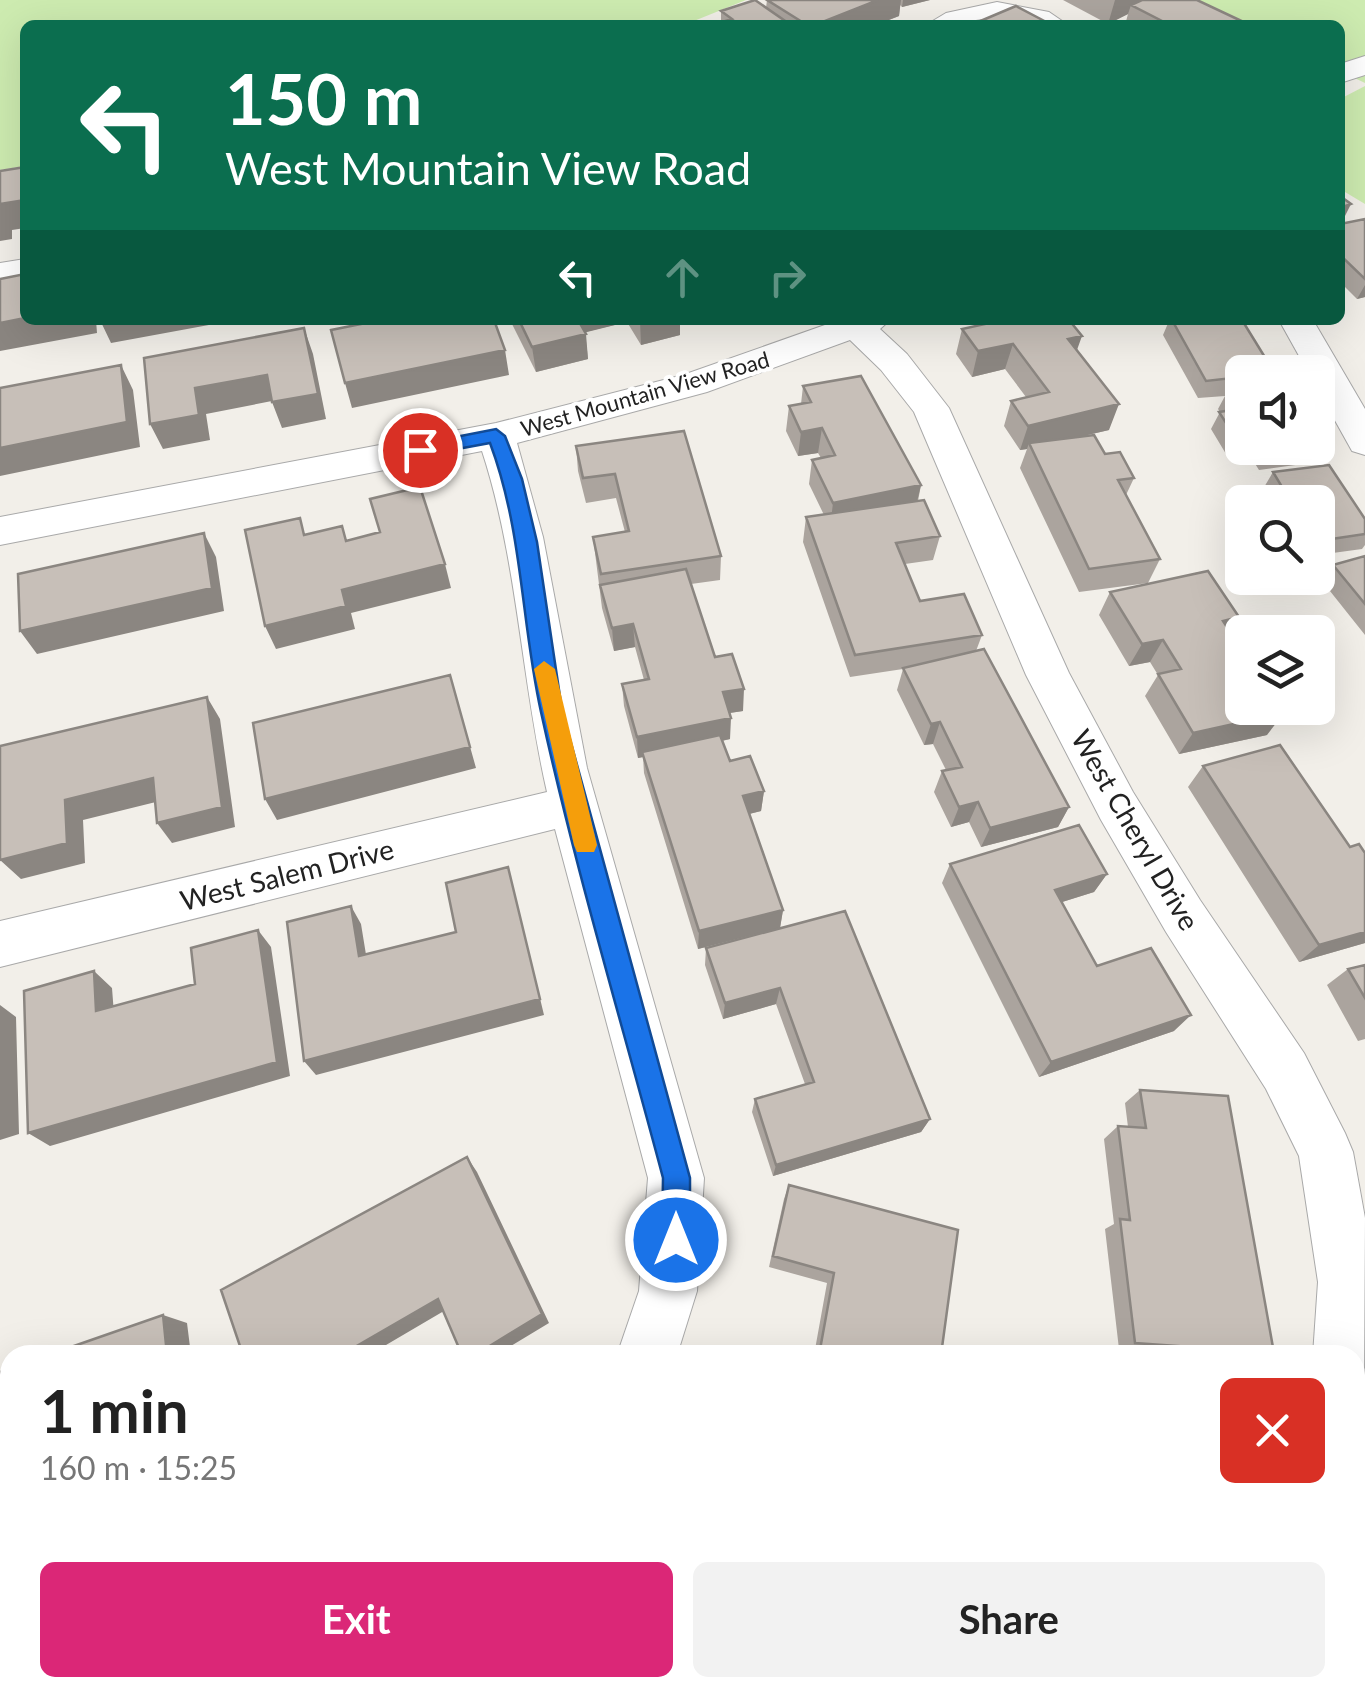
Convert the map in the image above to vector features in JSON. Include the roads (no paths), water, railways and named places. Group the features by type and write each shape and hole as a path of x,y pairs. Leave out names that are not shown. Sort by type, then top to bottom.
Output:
{"street":[{"path":"954,20 987,8 1020,11 1042,20"},
{"name":"West Mountain View Road","path":"0,530 496,436 694,384 862,325"},
{"name":"West Cheryl Drive","path":"866,325 931,408 1048,675 1116,806 1182,916 1285,1071 1326,1152 1347,1282 1344,1345"},
{"path":"1299,325 1365,442"},
{"path":"496,436 513,479 527,542 551,710 574,805 676,1178 676,1240 663,1323 652,1345"},
{"name":"West Salem Drive","path":"0,944 574,805"}]}
